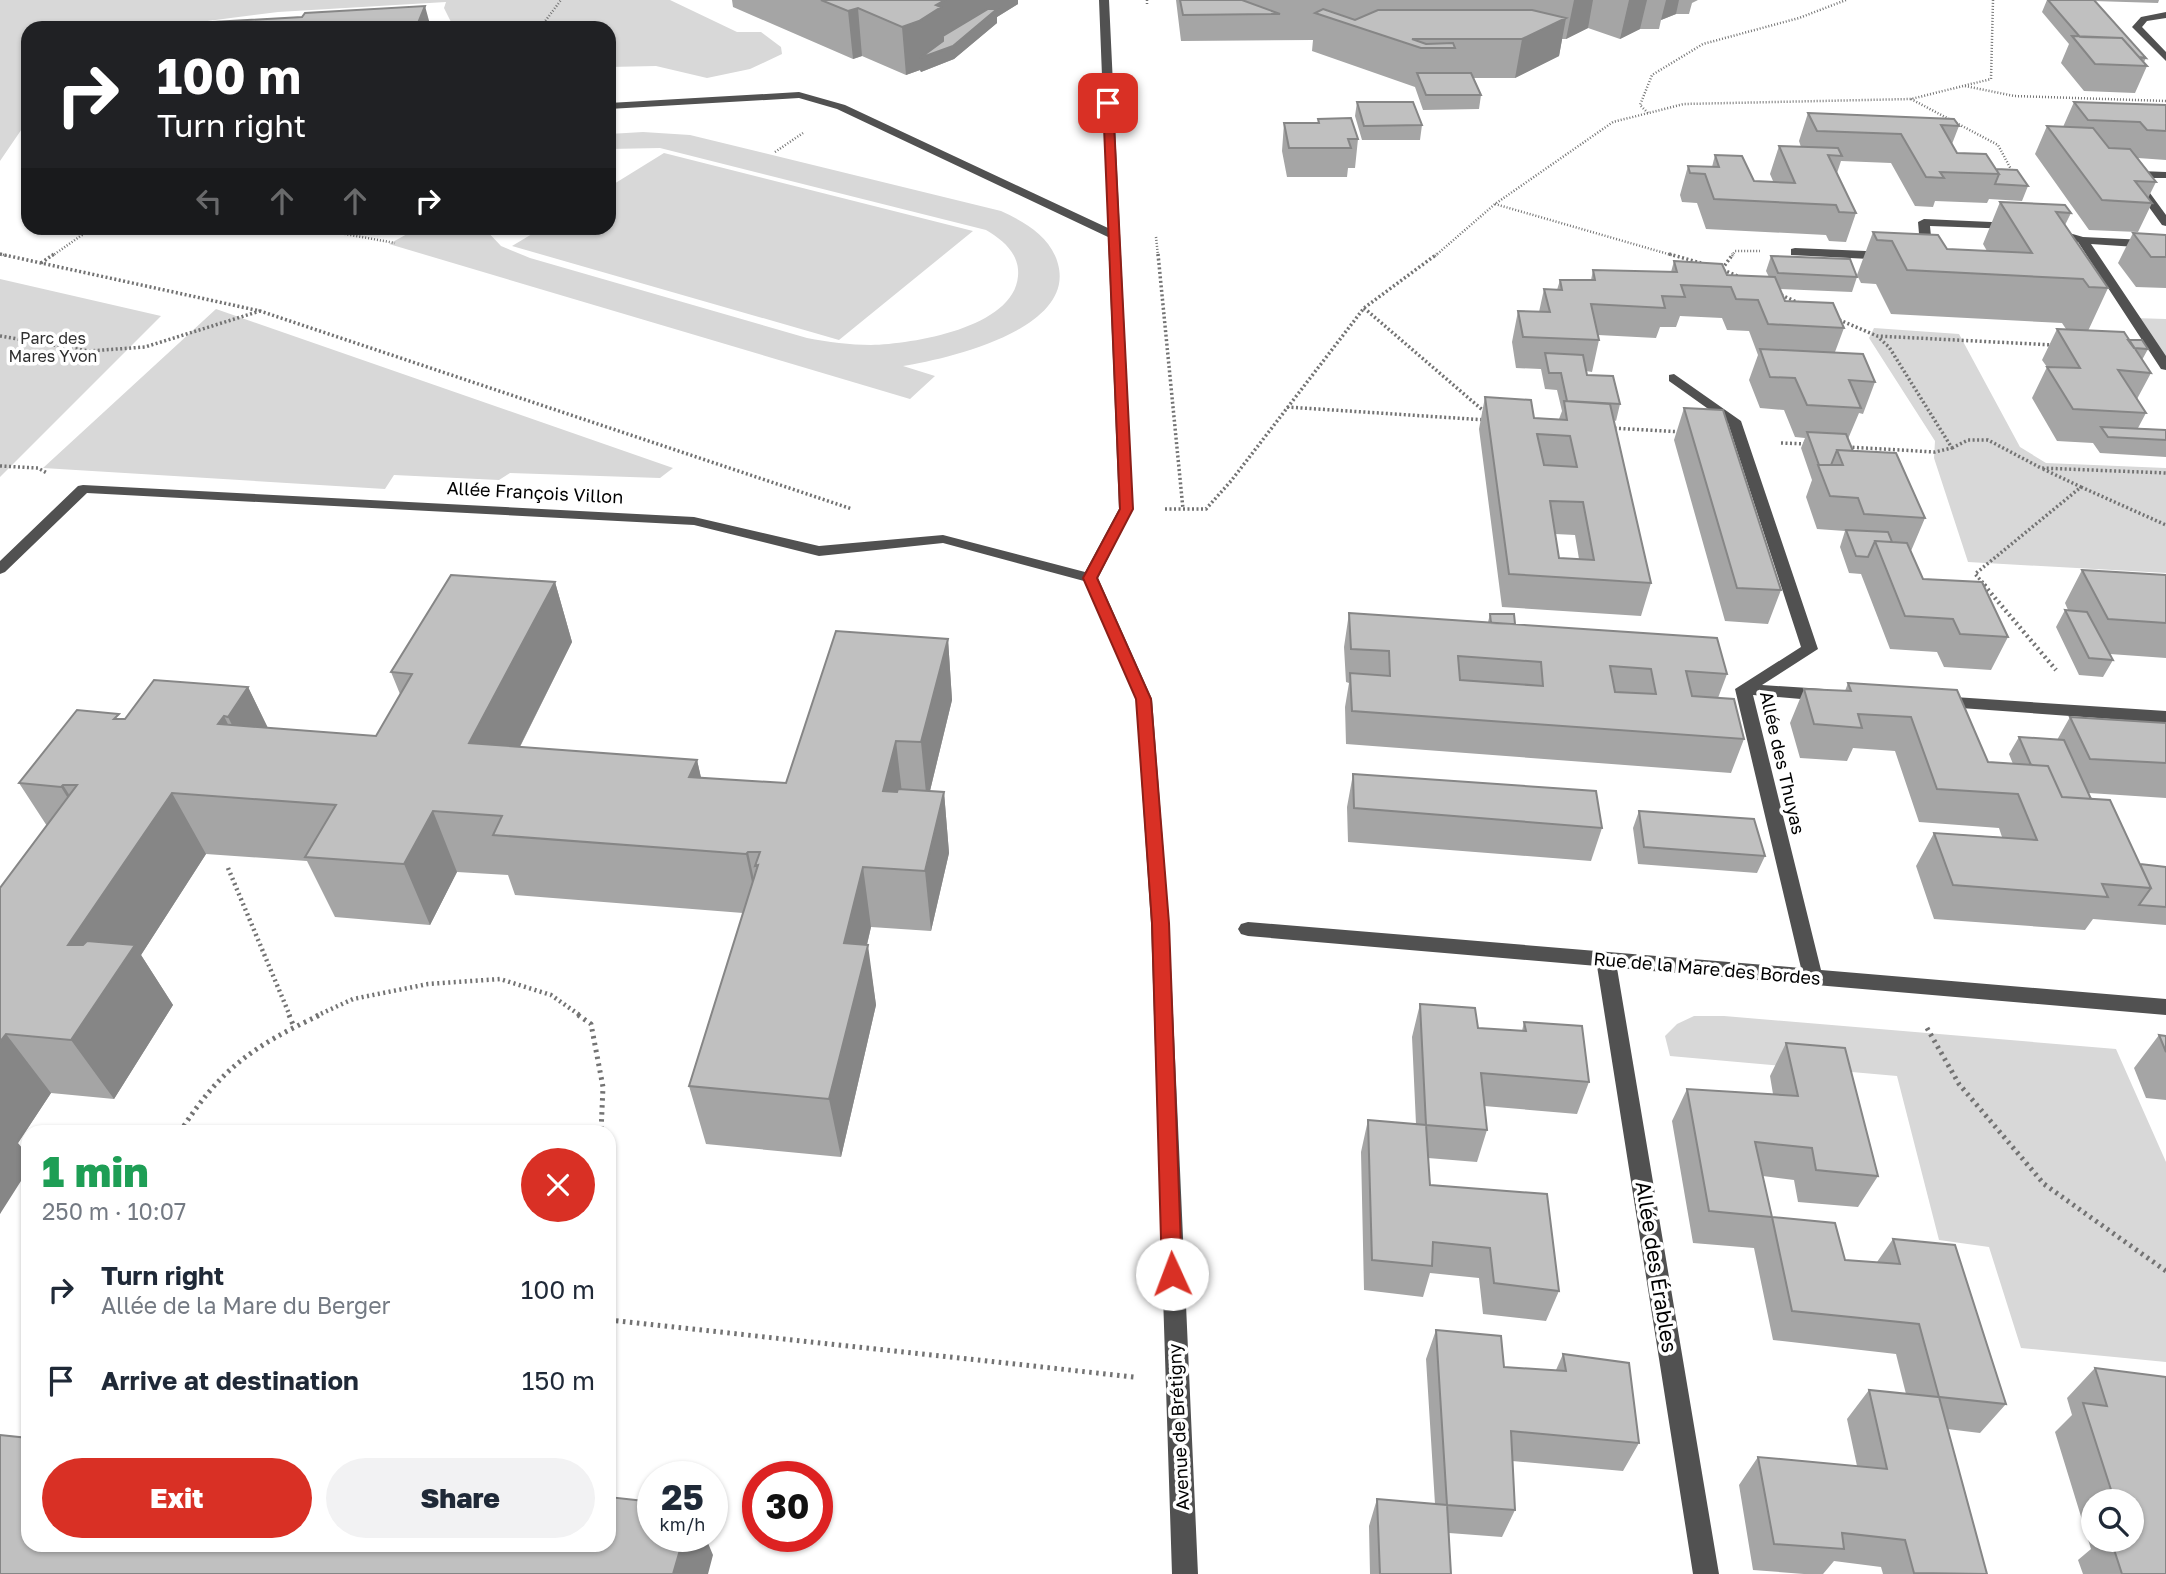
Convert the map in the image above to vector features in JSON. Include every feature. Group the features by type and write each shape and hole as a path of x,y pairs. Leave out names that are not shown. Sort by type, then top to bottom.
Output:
{"street":[{"path":"1090,578 1126,509 1104,0"},
{"path":"2166,15 2144,19 2137,27 2166,58"},
{"path":"616,106 799,95 841,107 1114,235"},
{"path":"2166,176 2140,174 2132,177 2166,223"},
{"path":"1914,257 1927,257 1924,222 2034,226 2082,240 2166,245"},
{"path":"2082,240 2166,366"},
{"path":"1796,252 1901,256"},
{"name":"Allée des Thuyas","path":"1674,379 1734,421 1810,649 1743,689 1813,979"},
{"name":"Allée François Villon","path":"0,569 83,489 694,521 819,551 943,539 1090,578"},
{"name":"Avenue de Brétigny","path":"1090,578 1144,699 1160,923 1175,1382 1185,1574"},
{"path":"1743,689 1838,696"},
{"path":"1920,701 2166,717"},
{"name":"Rue de la Mare des Bordes","path":"1248,929 2166,1007"},
{"name":"Allée des Érables","path":"1606,960 1706,1574"}],"path":[{"path":"545,21 561,0"},
{"path":"1648,113 1640,105 1652,75 1703,44 1799,18 1846,0"},
{"path":"1126,509 1206,509 1231,481 1364,308 1435,256 1495,204 1613,122 1684,104 1911,99 1991,79 1993,0"},
{"path":"1964,86 2014,96 2166,101"},
{"path":"1911,99 1998,145 2034,226"},
{"path":"1495,204 1708,265"},
{"path":"1155,225 1182,509"},
{"path":"40,263 82,235"},
{"path":"351,235 395,243"},
{"path":"0,254 260,311 864,513"},
{"path":"1722,269 1746,280"},
{"path":"1769,290 1805,305"},
{"path":"1287,407 1494,421 1364,308"},
{"path":"0,336 89,351 145,348 260,311"},
{"path":"1829,316 1877,336 2058,345"},
{"path":"1877,336 1889,347 1952,449"},
{"path":"1603,427 1810,444"},
{"path":"1837,446 1935,452 1952,449 1968,440 1988,440 2081,487 2166,525"},
{"path":"2042,468 2166,473"},
{"path":"2081,487 1975,574 2055,669 2084,712"},
{"path":"228,869 294,1027"},
{"path":"184,1125 203,1096 245,1055 294,1027 353,999 428,984 500,979 551,995 591,1024 603,1087 601,1125"},
{"path":"1903,986 1959,1084 2044,1184 2166,1271"},
{"path":"616,1321 1175,1382"}],"green space":[{"path":"0,0 670,0 737,32 761,32 781,47 782,54 750,69 707,78 656,66 616,67 616,21 450,21 444,8 446,2 278,12 208,21 21,21 21,130 0,161"},
{"path":"643,132 690,135 1001,211 1028,225 1050,246 1058,264 1058,287 1047,307 1028,323 1003,337 976,348 903,366 935,376 910,399 389,244 405,235 491,235 501,246 530,258 807,338 847,344 889,344 958,330 999,309 1012,294 1018,276 1016,261 1004,243 986,230 660,148 616,149 616,134"},
{"path":"664,153 973,231 839,340 512,246 530,235 616,235 616,183"},
{"name":"Parc des Mares Yvon","path":"0,279 161,316 0,477"},
{"path":"216,309 673,468 660,478 510,473 499,480 394,475 385,489 43,468"},
{"path":"2134,318 2166,319 2166,366"},
{"path":"1874,328 1959,334 2020,447 2046,463 2166,468 2166,573 1968,562 1934,458 1935,441 1869,338"},
{"path":"1694,1016 1724,1016 2116,1049 2166,1162 2166,1362 2021,1348 1989,1247 1939,1240 1897,1076 1670,1056 1665,1036 1677,1024"}],"building":[{"path":"821,0 945,0 936,5 941,7 919,21 902,27 858,8 848,11"},
{"path":"1180,0 1242,0 1280,14 1183,15"},
{"path":"2048,0 2094,0 2146,58 2139,57 2122,38 2080,37"},
{"path":"425,6 419,21 231,21 302,17 305,13"},
{"path":"988,9 997,9 953,46 920,58 943,41 943,36"},
{"path":"1323,9 1355,20 1378,10 1532,10 1566,18 1522,39 1412,39 1426,44 1453,43 1455,48 1421,48 1315,13"},
{"path":"2072,36 2122,38 2147,66 2095,64"},
{"path":"1417,73 1471,73 1481,95 1426,95"},
{"path":"1357,102 1413,102 1422,125 1364,126"},
{"path":"2074,102 2166,105 2166,131 2147,130 2140,122 2088,120"},
{"path":"1808,113 1954,119 1959,126 1941,125 1957,153 1986,154 1999,174 1940,172 1944,178 1926,177 1901,134 1817,131"},
{"path":"1351,118 1358,139 1348,139 1351,148 1289,148 1284,123 1319,123 1318,119"},
{"path":"2047,126 2093,128 2109,148 2130,149 2156,182 2135,181 2152,203 2102,200"},
{"path":"1779,146 1838,148 1842,156 1828,155 1856,213 1839,212 1836,205 1714,199 1705,174 1690,173 1688,166 1719,167 1715,155 1742,156 1754,181 1795,183"},
{"path":"1996,169 2017,170 2028,186 1995,184 1999,174"},
{"path":"2000,202 2065,205 2071,213 2056,212 2108,288 2089,287 2083,279 1907,270 1892,241 1877,240 1873,232 1938,235 1947,249 2032,253"},
{"path":"2133,233 2166,235 2166,257 2151,257"},
{"path":"1771,256 1850,259 1857,277 1778,273"},
{"path":"1674,261 1722,264 1727,275 1775,277 1785,301 1833,303 1844,328 1768,324 1758,300 1736,299 1731,287 1681,285 1685,297 1662,296 1665,308 1591,304 1599,340 1523,337 1518,311 1550,312 1544,289 1562,290 1560,280 1595,280 1593,270 1677,272"},
{"path":"2057,329 2124,332 2151,373 2118,370 2146,413 2073,409 2047,367 2080,368"},
{"path":"2128,340 2142,340 2148,349 2134,348"},
{"path":"1760,349 1863,354 1875,382 1849,380 1861,408 1807,405 1795,378 1770,377"},
{"path":"1545,353 1583,355 1587,375 1613,376 1620,404 1567,401 1561,373 1549,373"},
{"path":"1485,397 1531,400 1534,418 1567,420 1564,401 1610,404 1651,583 1509,574","holes":["1537,434 1570,436 1577,467 1544,465","1550,501 1583,502 1594,560 1559,558"]},
{"path":"1684,408 1723,410 1781,590 1737,588"},
{"path":"2101,427 2166,430 2166,440 2108,437"},
{"path":"1807,432 1846,434 1853,451 1837,450 1831,465 1819,465"},
{"path":"1837,450 1896,453 1925,518 1864,514 1858,498 1830,496 1818,465 1843,465"},
{"path":"1846,530 1888,532 1892,542 1875,541 1868,557 1856,556"},
{"path":"1875,541 1907,543 1923,579 1982,582 2008,637 1960,634 1953,619 1905,616"},
{"path":"2082,570 2166,575 2166,623 2108,619"},
{"path":"451,575 555,582 469,743 697,760 689,777 786,783 836,631 948,639 921,742 896,741 883,791 897,792 898,789 944,792 925,871 863,867 844,943 868,945 829,1099 689,1086 760,852 746,854 493,835 502,816 433,811 404,864 305,857 336,805 172,793 68,945 83,945 87,941 135,945 71,1040 6,1034 0,1042 0,888 77,785 61,787 19,783 77,710 119,714 114,719 125,719 154,680 248,687 228,717 224,716 218,724 376,736 412,674 391,672"},
{"path":"2065,610 2087,612 2113,660 2089,658"},
{"path":"1349,613 1717,638 1727,674 1686,671 1692,696 1734,699 1744,739 1352,711 1350,673 1390,676 1389,651 1351,649","holes":["1458,656 1541,662 1543,686 1460,680","1610,666 1651,669 1656,694 1615,692"]},
{"path":"1490,614 1514,614 1515,624 1491,623"},
{"path":"1848,683 1957,690 1988,762 2048,766 2062,797 2110,800 2151,888 2102,884 2108,897 1953,885 1934,833 2037,840 2018,794 1937,789 1911,717 1858,714 1862,728 1814,724 1804,689 1851,691"},
{"path":"2070,717 2166,723 2166,763 2090,759"},
{"path":"2019,737 2064,740 2091,799 2062,797 2048,766 2031,765"},
{"path":"1353,774 1596,791 1602,828 1354,808"},
{"path":"1639,811 1754,819 1765,856 1644,847"},
{"path":"2140,864 2166,867 2166,907 2139,905 2151,888"},
{"path":"1420,1004 1475,1008 1478,1028 1526,1031 1524,1022 1582,1026 1589,1082 1481,1073 1487,1130 1426,1125"},
{"path":"2159,1035 2166,1036 2166,1052"},
{"path":"1786,1043 1845,1048 1878,1176 1816,1170 1812,1148 1755,1142 1772,1217 1709,1211 1687,1089 1798,1096"},
{"path":"1368,1120 1426,1125 1430,1185 1547,1194 1559,1291 1494,1283 1490,1248 1433,1242 1432,1266 1372,1260"},
{"path":"1772,1217 1835,1223 1845,1260 1900,1264 1893,1239 1955,1245 2006,1404 1939,1397 1919,1324 1792,1311"},
{"path":"1436,1330 1501,1336 1504,1367 1566,1371 1563,1354 1629,1363 1639,1443 1511,1431 1515,1510 1447,1505"},
{"path":"2095,1368 2166,1377 2166,1574 2122,1574 2115,1552 2144,1552 2144,1489 2111,1489 2083,1403 2107,1406"},
{"path":"1869,1390 1939,1397 1987,1574 1914,1573 1905,1540 1842,1533 1844,1549 1774,1544 1758,1457 1887,1469"},
{"path":"0,1435 21,1437 21,1552 616,1552 616,1498 637,1500 637,1552 679,1552 673,1574 0,1574"},
{"path":"1377,1499 1447,1505 1451,1574 1380,1574"}],"route":[{"path":"1108,103 1126,509 1090,578 1144,699 1160,923 1172,1274"}]}
